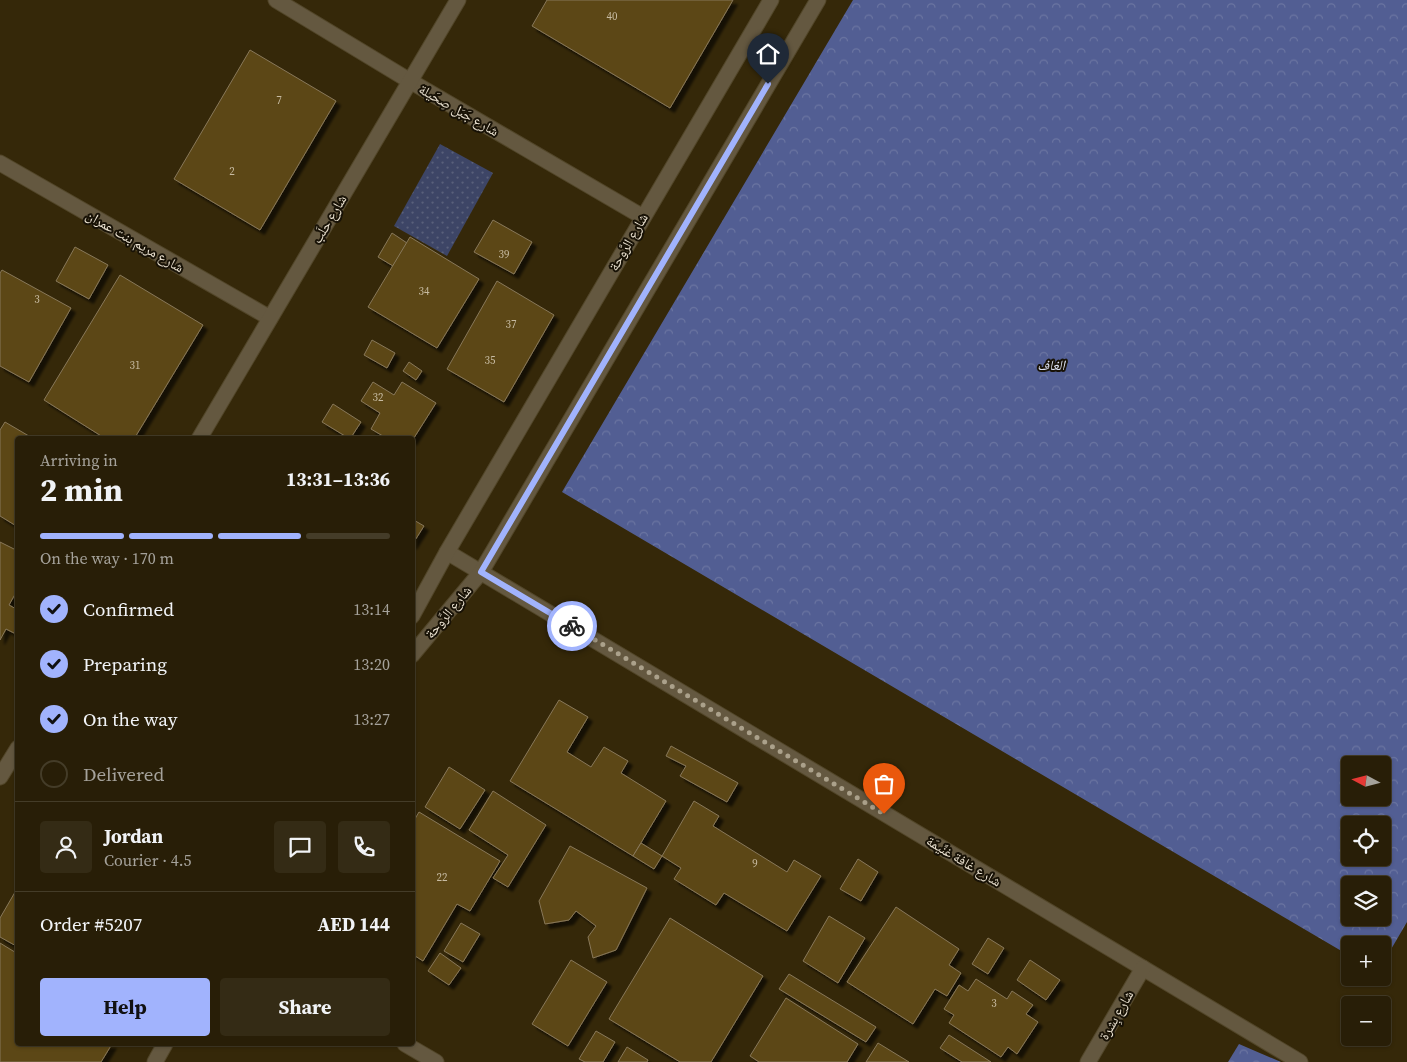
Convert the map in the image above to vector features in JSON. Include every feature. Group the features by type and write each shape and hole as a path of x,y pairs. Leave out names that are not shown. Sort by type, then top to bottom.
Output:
{"street":[{"name":"شارع جَبَل صِحَيلة","path":"276,0 410,81 643,217"},
{"name":"شارع حلَب","path":"202,436 458,0"},
{"name":"شارع الرَّوحة","path":"415,611 447,552 771,0"},
{"name":"شارع الرَّوحة","path":"415,650 481,572 818,0"},
{"name":"شارع مريم بنت عمران","path":"0,163 270,318"},
{"name":"شارع غافة غنَّيمَة","path":"447,552 1300,1062"},
{"path":"0,777 15,753"},
{"name":"شارع بِشرة","path":"1088,1062 1143,968"},
{"path":"155,1062 164,1046"},
{"path":"408,1046 436,1062"}],"green space":[{"name":"الغاف","path":"853,0 1407,0 1407,922 1391,949 1391,936 1341,936 1341,951 562,492"},
{"path":"1239,1044 1281,1062 1228,1062"}],"shaded area":[{"path":"440,144 493,173 447,256 394,226"}],"building":[{"path":"547,0 733,0 670,108 532,26"},
{"path":"250,50 336,101 260,230 174,179"},
{"path":"493,220 532,242 514,274 474,252"},
{"path":"392,233 407,243 393,266 378,257"},
{"path":"410,237 479,279 437,348 368,307"},
{"path":"75,247 108,265 89,299 56,281"},
{"path":"2,270 71,308 29,382 0,366 0,273"},
{"path":"120,275 203,325 136,436 101,436 44,400"},
{"path":"497,281 554,315 504,402 447,369"},
{"path":"372,340 395,353 387,368 364,355"},
{"path":"409,362 422,371 416,380 403,371"},
{"path":"373,382 394,395 402,382 436,403 415,436 383,436 371,429 380,413 361,401"},
{"path":"333,404 361,422 352,436 345,436 322,422"},
{"path":"5,422 29,436 15,436 15,525 0,516 0,430"},
{"path":"415,521 424,526 415,540"},
{"path":"0,542 15,550 15,594 9,605 15,608 15,634 6,629 0,640"},
{"path":"559,700 588,717 567,752 591,767 604,747 628,761 621,773 666,801 633,856 510,781"},
{"path":"671,746 738,783 727,802 680,776 686,766 666,756"},
{"path":"449,767 485,790 460,829 425,807"},
{"path":"493,791 546,825 508,887 493,878 508,855 469,830"},
{"path":"694,801 719,816 713,826 787,872 794,860 821,876 787,931 724,893 716,905 674,879 681,868 662,856"},
{"path":"419,812 500,861 470,911 457,904 423,961 415,956 415,819"},
{"path":"641,843 662,856 654,869 633,856"},
{"path":"570,846 647,888 616,950 593,958 588,937 596,926 576,911 569,920 545,924 539,901"},
{"path":"858,859 878,872 861,901 840,889"},
{"path":"15,892 15,945 0,937 0,918"},
{"path":"896,907 959,949 949,965 961,973 947,996 935,989 913,1024 847,982"},
{"path":"829,916 865,938 838,983 803,961"},
{"path":"670,918 763,976 711,1062 680,1062 609,1019"},
{"path":"461,923 480,934 463,962 444,951"},
{"path":"988,938 1004,948 988,974 972,964"},
{"path":"0,943 15,952 15,1046 111,1046 101,1062 0,1062"},
{"path":"440,953 461,968 449,985 428,971"},
{"path":"571,960 607,982 568,1046 532,1024"},
{"path":"1030,960 1060,980 1046,1000 1017,980"},
{"path":"789,974 876,1027 866,1042 779,989"},
{"path":"976,979 1007,999 1012,991 1033,1005 1026,1014 1038,1022 1017,1054 1008,1047 1001,1057 949,1023 954,1015 944,1009 959,985 968,991"},
{"path":"786,998 858,1044 847,1062 759,1062 750,1056"},
{"path":"596,1031 615,1042 603,1062 585,1062 579,1059"},
{"path":"949,1035 991,1062 962,1062 940,1048"},
{"path":"878,1043 909,1062 866,1062"},
{"path":"627,1047 648,1060 647,1062 618,1062"}],"way so far":[{"path":"572,626 884,814"}],"route":[{"path":"572,626 481,572 768,84"}]}
